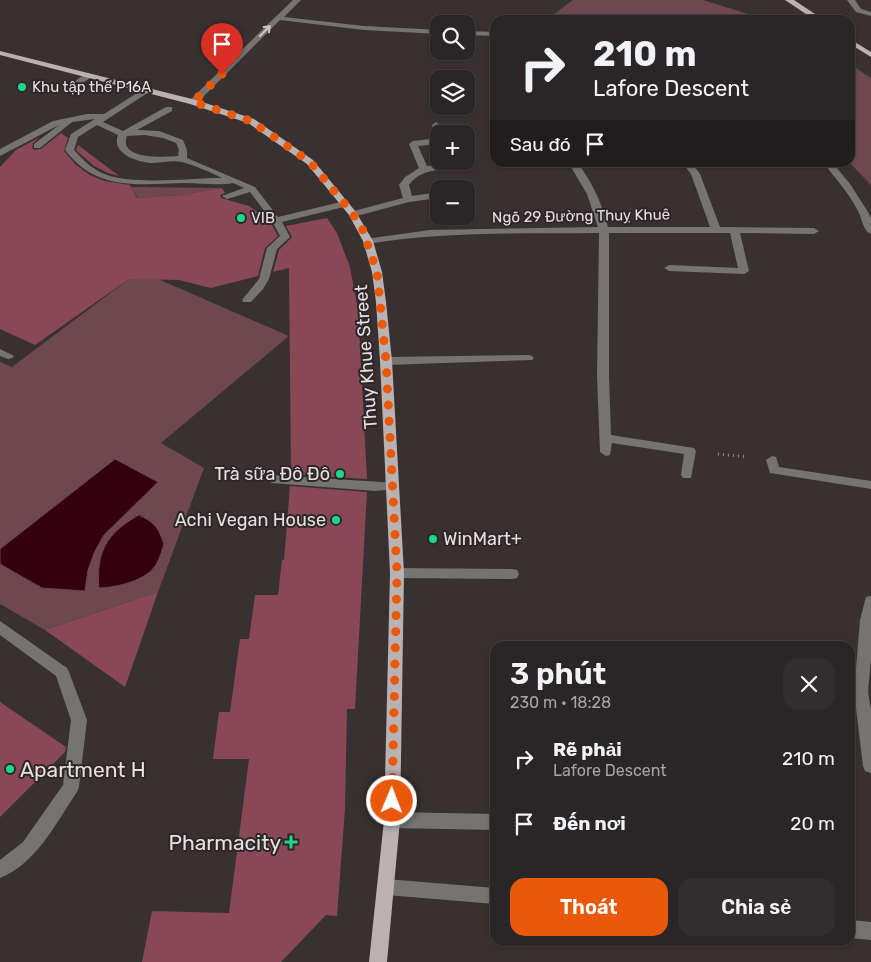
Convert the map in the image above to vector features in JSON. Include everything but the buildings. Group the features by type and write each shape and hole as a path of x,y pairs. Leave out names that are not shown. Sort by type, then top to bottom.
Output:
{"main road":[{"path":"789,0 812,15"},
{"path":"855,44 871,55"},
{"name":"Thuy Khue Street","path":"1,54 193,102 251,121 310,162 349,209 368,241 377,272 386,361 397,573 392,820 378,962"}],"street":[{"path":"193,102 297,0"},
{"path":"851,0 854,7 865,14 871,14"},
{"path":"278,18 364,28 430,32"},
{"path":"475,33 490,34"},
{"path":"66,91 90,75"},
{"path":"148,90 74,136 69,150 83,166 98,175 145,184 235,181"},
{"path":"169,110 123,134 120,142 122,148 134,156 150,160 182,159 252,189 276,220 285,237 274,242 267,260 262,284 247,300"},
{"path":"0,153 56,123 72,119 106,116"},
{"path":"37,146 72,119"},
{"path":"96,122 123,134 155,132 170,136 180,142 183,150 182,159"},
{"path":"424,169 413,144 430,142"},
{"path":"576,167 600,211 604,230 603,376 606,452"},
{"path":"690,167 695,174 716,229"},
{"path":"831,167 843,180 866,215 871,231"},
{"path":"408,199 404,186 408,179 424,169 430,168"},
{"path":"226,196 252,189"},
{"path":"276,220 430,196"},
{"name":"Ngõ 29 Đường Thuỵ Khuê","path":"368,241 396,235 434,233 716,229 814,231"},
{"path":"669,268 744,271 734,230"},
{"path":"386,361 528,358"},
{"path":"606,438 690,451 687,475"},
{"path":"772,460 774,470 871,485"},
{"path":"272,479 375,487 393,486"},
{"path":"397,573 512,574"},
{"path":"871,601 867,620 861,692 871,766"},
{"path":"0,627 62,672 79,720 71,787 29,848 0,870"},
{"path":"392,820 490,822"},
{"path":"386,887 490,896"},
{"path":"855,929 871,931"}],"path":[{"path":"690,451 772,460"}],"shaded area":[{"path":"573,0 703,0 751,15 553,15"},
{"path":"855,67 871,78 871,185 854,167"},
{"path":"131,187 222,188 181,195 138,198"},
{"path":"129,279 158,279 289,336 161,443 204,468 158,592 45,630 0,604 0,362 12,367"},
{"path":"115,459 158,482 104,535 95,551 88,570 85,591 42,588 0,564 0,549"},
{"path":"139,515 158,529 162,538 164,544 157,563 139,579 115,586 99,588 99,564 106,544 111,536"}],"place":[{"name":"Khu tập thể P16A","path":"22,87"},
{"name":"VIB","path":"241,218"},
{"name":"Trà sữa Đô Đô","path":"340,474"},
{"name":"Achi Vegan House","path":"336,520"},
{"name":"WinMart+","path":"433,539"},
{"name":"Apartment H","path":"10,769"},
{"name":"Pharmacity","path":"291,842"}],"route":[{"path":"222,74 193,102 251,121 310,162 353,214 362,228 377,272 386,361 397,573 392,801"}]}
